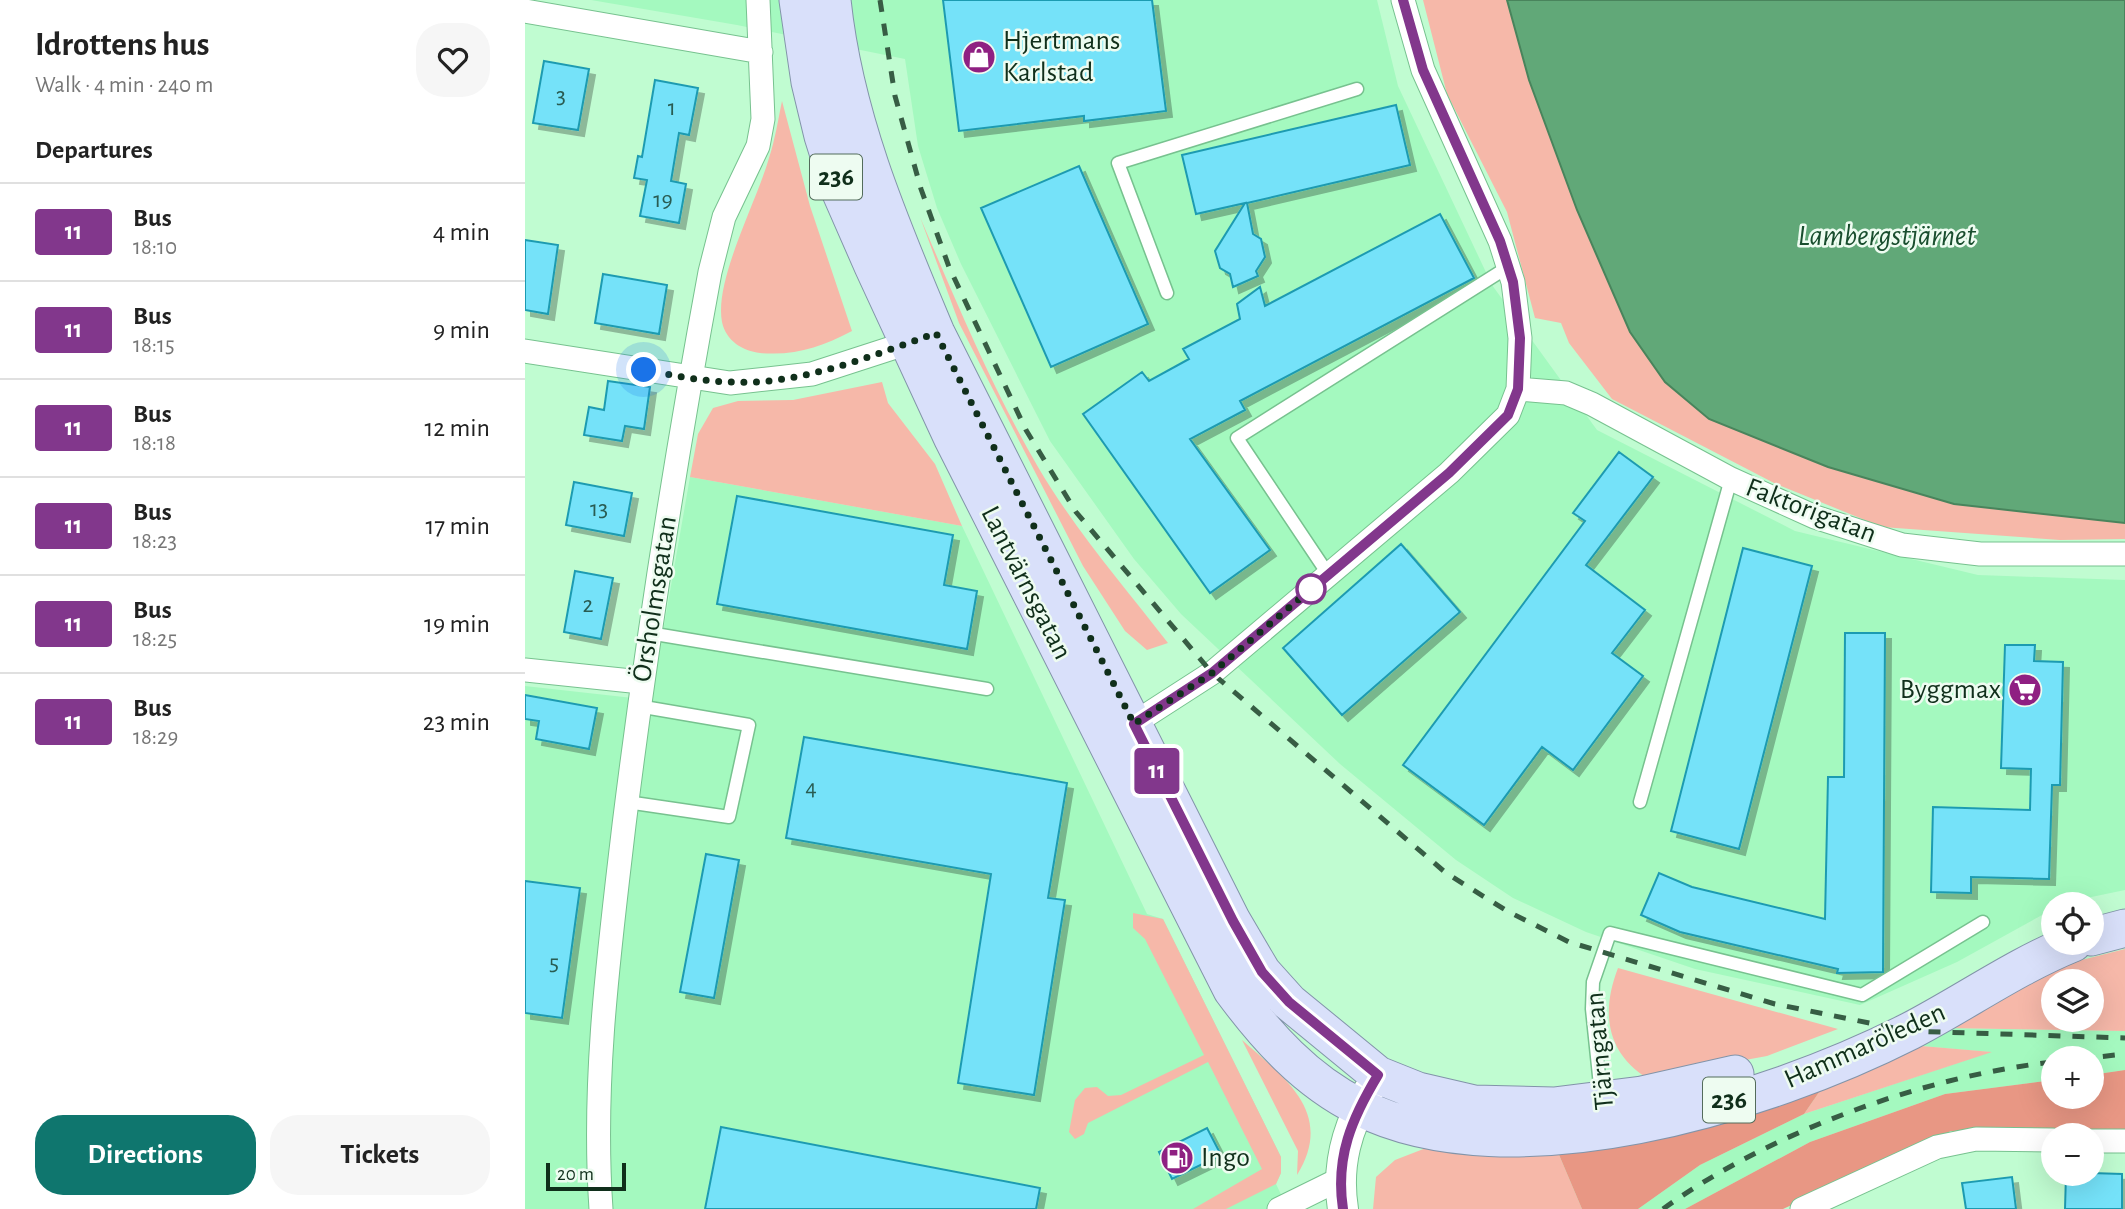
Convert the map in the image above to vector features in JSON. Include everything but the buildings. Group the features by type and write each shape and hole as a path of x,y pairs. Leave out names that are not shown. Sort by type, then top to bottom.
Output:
{"main road":[{"name":"Lantvärnsgatan","path":"798,0 810,82 841,193 922,338 1120,733 1262,972 1317,1028 1378,1075"},
{"name":"Lantvärnsgatan","path":"832,0 844,74 857,125 902,253 922,338"},
{"name":"Lantvärnsgatan","path":"1120,733 1199,930 1232,990 1266,1035 1315,1078 1359,1107"},
{"path":"2104,912 2125,908"},
{"path":"2104,934 2125,928"},
{"name":"Hammaröleden","path":"1359,1107 1407,1125 1470,1136 1533,1139 1704,1082 1781,1062 1827,1046 1876,1025 2041,936"},
{"name":"Hammaröleden","path":"1378,1075 1418,1091 1474,1104 1605,1116 1695,1111 1840,1063 1909,1031 2051,955"}],"street":[{"name":"Örsholmsgatan","path":"601,1209 596,1121 600,1054 641,682 710,272 724,217 758,146 763,120 758,0"},
{"path":"1120,733 1212,673 1484,441 1508,415 1518,389 1518,307 1508,267 1500,241 1423,70 1403,0"},
{"path":"525,11 761,52"},
{"path":"525,351 730,383 812,374 922,338"},
{"name":"Faktorigatan","path":"1518,389 1566,393 1593,404 1731,480 1815,517 1902,545 1980,554 2125,554"},
{"path":"525,670 641,682"},
{"path":"1343,1209 1340,1179 1346,1138 1359,1107 1378,1075"},
{"path":"1802,1209 1937,1147 1976,1139 2041,1140"},
{"path":"2104,1141 2125,1141"},
{"path":"1279,1209 1340,1179"}],"lane":[{"path":"1167,293 1118,163 1357,89"},
{"path":"1328,574 1237,438 1508,267"},
{"path":"1640,803 1731,480"},
{"path":"649,633 987,689"},
{"path":"627,802 729,817 749,724 638,706"},
{"name":"Tjärngatan","path":"1605,1116 1592,1009 1593,982 1610,933 1862,995 1983,922"}],"shaded area":[{"path":"591,0 1377,0 1398,86 1492,285 1597,430 1795,531 1978,575 2125,580 2125,890 2104,894 2104,892 2041,892 2041,916 1957,962 1860,1005 1695,969 1586,932 1513,898 1456,860 1340,764 1181,614 1134,559 1050,441 961,264 937,208 918,146 905,59 737,25"},
{"path":"1423,0 1507,0 1529,80 1577,210 1828,467 1954,504 2125,523 2125,539 2060,540 1882,527 1776,484 1612,399 1569,343 1561,323 1535,318 1507,212 1447,94"},
{"path":"782,101 810,206 852,331 808,349 773,354 747,350 731,340 722,322 721,305 730,263 771,151"},
{"path":"920,217 990,375 1038,467 1084,535 1168,643 1147,650 1125,631 1083,566 959,323"},
{"path":"882,382 888,403 935,464 962,526 690,477 698,434 713,408 738,401 793,400"},
{"path":"690,477 962,526 1147,914 1163,919 1281,1157 1281,1173 1276,1184 1288,1209 525,1209 525,686 651,700"},
{"path":"1133,913 1163,919 1281,1157 1281,1173 1276,1184 1226,1209 1193,1209 1262,1169 1208,1062 1088,1123 1084,1134 1075,1139 1069,1132 1075,1100 1085,1088 1097,1087 1108,1096 1121,1095 1204,1055 1145,939 1133,928"},
{"path":"2125,949 2125,1031 2104,1031 2104,969 2052,969"},
{"path":"1618,968 1838,1029 1767,1056 1647,1078 1623,1056 1611,1030 1610,1000"},
{"path":"2041,975 2041,1030 1944,1028"},
{"path":"1944,1028 2041,1030 2041,1032 2125,1031 2125,1070 2104,1073 2104,1046 2041,1046 2041,1082 1945,1094 1810,1142 1685,1209 1638,1209 1700,1165 1804,1114 1990,1052 1910,1045"},
{"path":"1242,1040 1289,1084 1308,1115 1311,1133 1307,1153 1297,1175 1298,1151"},
{"path":"1910,1045 1992,1052 1804,1114 1824,1085"},
{"path":"2125,1070 2125,1134 2104,1134 2104,1123 2041,1123 2041,1133 1951,1131 1783,1209 1685,1209 1810,1142 1945,1094 2041,1082 2041,1109 2104,1109 2104,1073"},
{"path":"1824,1085 1804,1114 1700,1165 1638,1209 1582,1209 1557,1150"},
{"path":"1426,1148 1557,1150 1582,1209 1373,1209 1376,1177 1395,1160"}],"water":[{"name":"Lambergstjärnet","path":"1507,0 2125,0 2125,523 1954,504 1828,467 1709,419 1665,382 1630,332 1577,210 1529,80"}],"railway":[{"path":"880,0 895,96 921,189 949,267 1026,430 1076,512 1212,673 1446,873 1507,911 1569,942 1775,1004 1909,1031 2125,1038"},
{"path":"2104,1056 2125,1054"},
{"path":"1663,1209 1750,1156 1849,1112 1952,1080 2041,1064"}],"bus line":[{"name":"11","path":"1343,1209 1340,1179 1346,1138 1359,1107 1378,1075 1327,1036 1289,1002 1262,972 1233,921 1134,724 1212,673 1449,473 1508,415 1518,389 1520,338 1513,282 1500,241 1445,124 1423,70 1403,0"}],"place":[{"name":"Hjertmans Karlstad","path":"979,57"},
{"name":"Byggmax","path":"2025,690"},
{"name":"Ingo","path":"1177,1158"}],"route":[{"path":"644,370 730,383 767,381 812,374 936,333 1134,724 1212,673 1311,589"}]}
